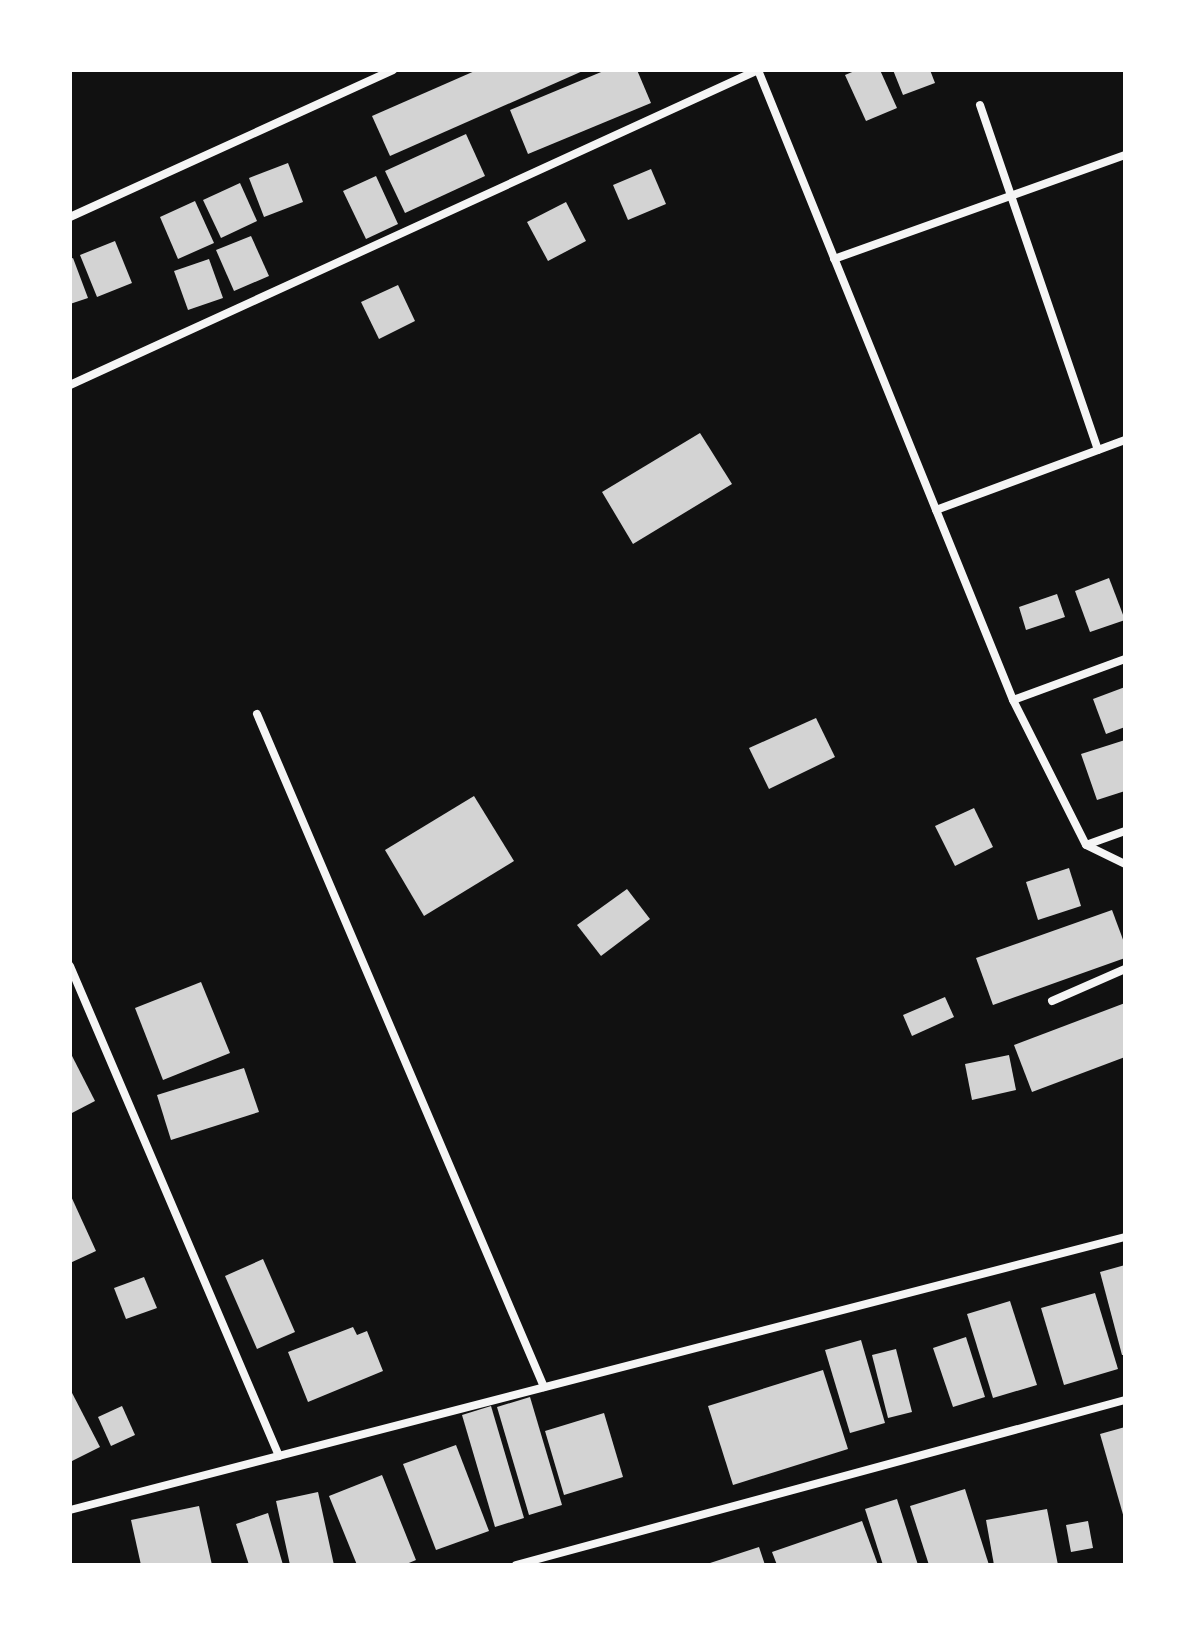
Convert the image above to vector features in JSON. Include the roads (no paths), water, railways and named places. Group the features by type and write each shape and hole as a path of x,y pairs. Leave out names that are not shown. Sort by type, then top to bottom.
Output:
{"street":[{"path":"70,217 393,70"},
{"path":"70,385 758,70 1013,700 1086,845 1125,864"},
{"path":"980,105 1098,450"},
{"path":"834,259 1125,155"},
{"path":"936,510 1125,440"},
{"path":"1013,700 1125,659"},
{"path":"257,714 544,1387"},
{"path":"1086,845 1125,831"},
{"path":"70,966 279,1456"},
{"path":"1052,1001 1125,969"},
{"path":"70,1510 1125,1237"},
{"path":"516,1565 1125,1400"}]}
